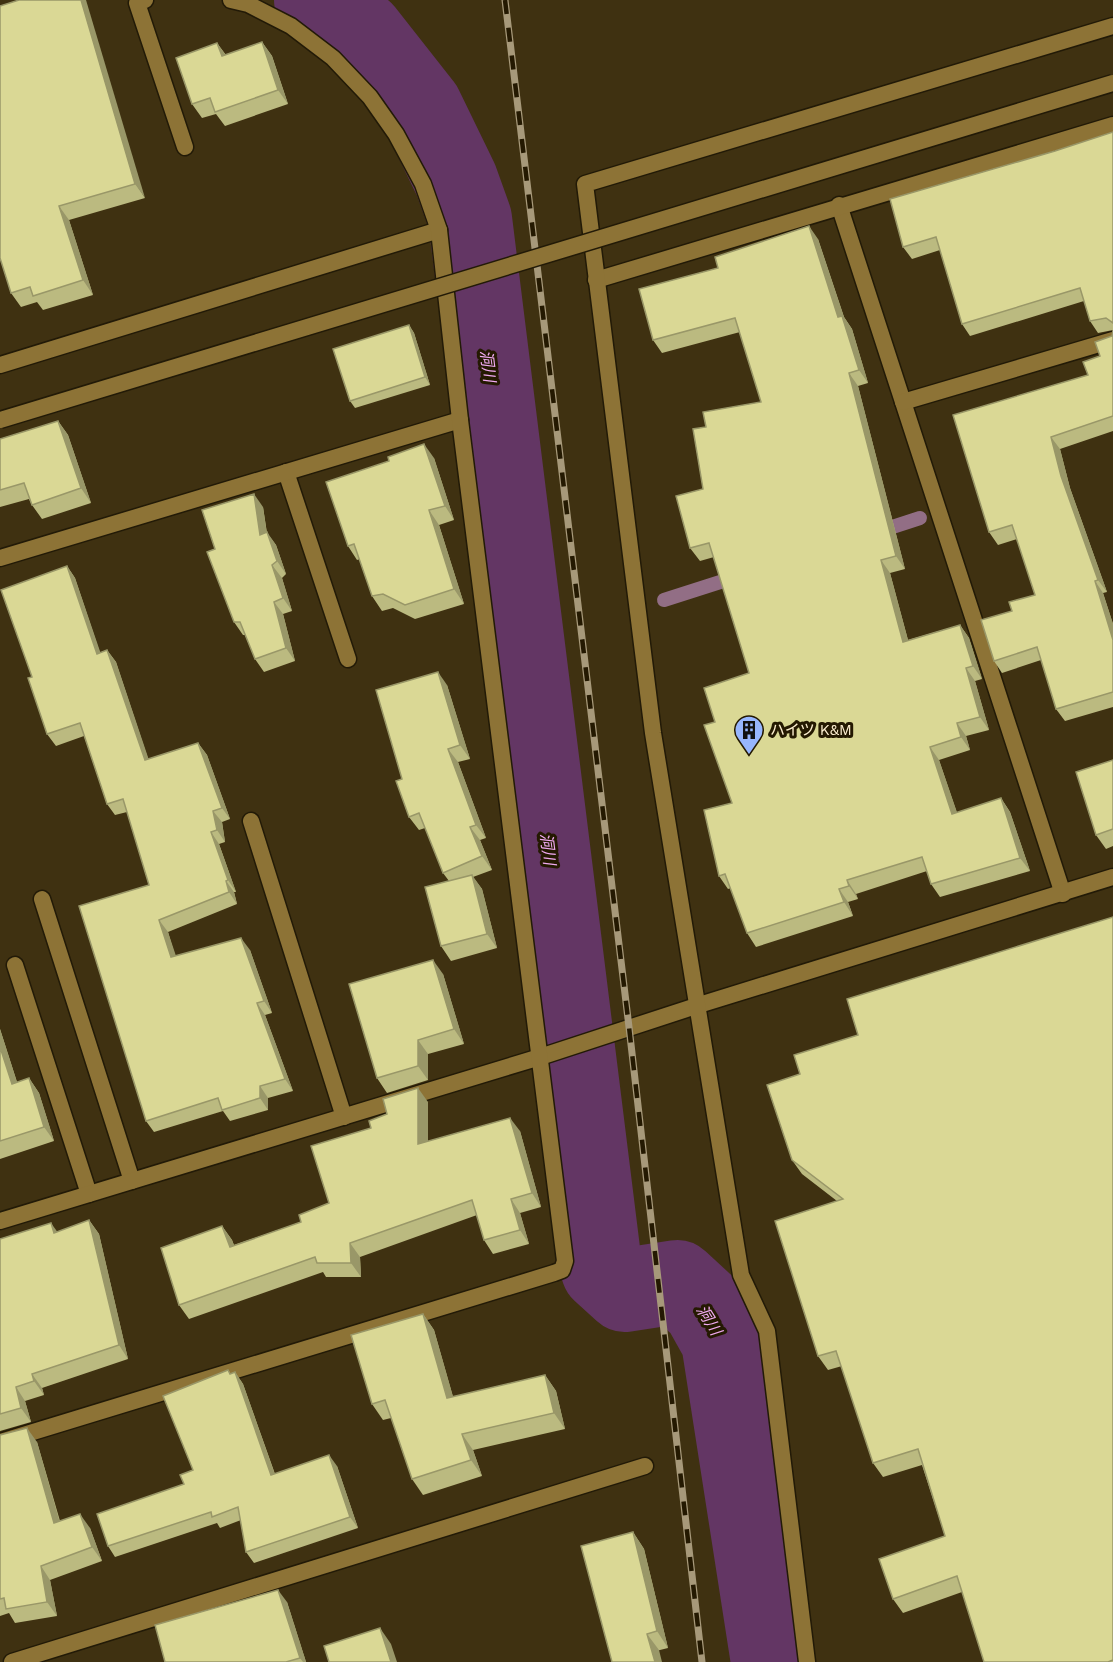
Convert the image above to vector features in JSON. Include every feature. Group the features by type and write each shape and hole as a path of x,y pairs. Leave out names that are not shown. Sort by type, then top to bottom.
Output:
{"street":[{"path":"146,0 137,3 185,147"},
{"path":"0,1442 562,1270 565,1250 545,1054 460,420 439,230 423,184 396,134 370,97 333,58 291,26 248,4 231,0"},
{"path":"807,1662 767,1331 741,1275 699,1005 653,733 585,184 1113,26"},
{"path":"0,420 1113,83"},
{"path":"596,280 839,205 1113,125"},
{"path":"839,205 1063,894"},
{"path":"0,365 439,230"},
{"path":"903,402 1113,340"},
{"path":"0,558 460,420"},
{"path":"286,472 348,659"},
{"path":"251,821 344,1117"},
{"path":"0,1221 344,1117 1113,878"},
{"path":"42,899 132,1181"},
{"path":"15,965 89,1194"},
{"path":"12,1662 645,1466"}],"building":[{"path":"19,0 81,0 135,184 59,206 83,280 33,296 30,287 11,293 0,258 0,6"},
{"path":"262,42 278,90 215,112 210,98 192,104 176,58 217,43 222,56"},
{"path":"1113,132 1113,323 1106,318 1090,321 1080,288 962,324 936,237 903,247 890,199"},
{"path":"809,226 838,317 842,316 859,370 849,373 896,556 881,560 903,642 960,625 973,666 966,668 980,717 957,723 961,737 930,747 952,814 1001,798 1020,858 931,884 922,857 847,880 849,886 839,889 844,902 747,933 725,874 719,876 704,810 732,803 704,725 715,722 704,688 749,673 709,543 690,548 676,496 703,489 693,429 706,427 703,412 761,402 735,318 653,340 639,289 718,268 715,257"},
{"path":"409,325 425,377 350,401 333,349"},
{"path":"1113,330 1113,416 1051,437 1061,476 1098,580 1095,581 1113,640 1113,692 1056,709 1037,647 994,661 981,620 1012,611 1009,602 1035,595 1012,525 989,532 953,415 1088,375 1083,362 1100,356 1095,342 1112,336"},
{"path":"58,421 81,488 32,505 24,483 0,490 0,439"},
{"path":"424,444 445,506 429,510 454,589 405,605 383,594 372,596 354,544 348,546 326,482 389,461 388,457"},
{"path":"254,494 260,535 267,532 277,561 272,565 283,598 274,602 286,648 255,659 240,622 234,622 207,552 215,549 202,510"},
{"path":"67,566 97,654 107,650 145,760 198,743 222,808 213,811 217,830 211,832 228,880 226,881 229,892 159,920 171,957 241,938 264,1001 257,1003 285,1079 260,1086 260,1098 222,1110 218,1098 146,1121 79,906 149,885 123,799 107,804 80,723 47,734 28,678 32,677 1,590"},
{"path":"438,672 460,745 448,749 476,825 470,827 482,856 443,873 419,813 409,817 396,781 402,779 376,690"},
{"path":"1113,760 1113,829 1096,835 1076,772"},
{"path":"472,875 487,934 441,946 425,887"},
{"path":"1113,917 1113,1660 1108,1662 984,1662 957,1576 893,1599 879,1559 945,1536 918,1449 873,1463 836,1351 818,1356 775,1221 843,1199 792,1160 767,1085 800,1074 794,1055 858,1035 847,999"},
{"path":"433,960 454,1029 418,1040 418,1066 377,1078 349,984"},
{"path":"0,1047 12,1084 29,1078 44,1127 0,1141"},
{"path":"418,1088 418,1144 510,1118 532,1193 511,1199 520,1230 484,1240 472,1200 350,1243 351,1263 317,1263 315,1257 179,1305 161,1248 222,1226 230,1247 301,1222 299,1215 329,1203 311,1146 371,1128 369,1121 387,1114 383,1099"},
{"path":"89,1220 119,1345 32,1374 34,1381 16,1387 21,1408 0,1414 0,1239 51,1223 54,1233"},
{"path":"423,1314 447,1398 545,1375 554,1413 462,1434 471,1460 412,1479 385,1400 372,1404 351,1335"},
{"path":"228,1370 230,1374 235,1372 271,1475 329,1455 350,1517 246,1552 238,1507 212,1517 211,1512 108,1546 97,1514 184,1484 180,1475 193,1470 163,1396"},
{"path":"27,1428 54,1523 80,1514 92,1547 41,1566 47,1602 6,1609 4,1598 0,1599 0,1435"},
{"path":"633,1532 657,1631 647,1634 655,1662 612,1662 581,1546"},
{"path":"278,1590 300,1658 286,1662 165,1662 155,1625"},
{"path":"380,1628 391,1662 329,1662 324,1646"}],"waterway":[{"name":"洞川","path":"316,0 362,33 421,108 456,180 470,219 599,1258 603,1270 625,1290 677,1282 704,1307 723,1341 773,1662"},
{"path":"877,532 920,518"},
{"path":"664,600 739,576"}],"railway":[{"path":"505,0 629,1027 702,1662"}],"place":[{"name":"ハイツ K&M","path":"749,756"}]}
